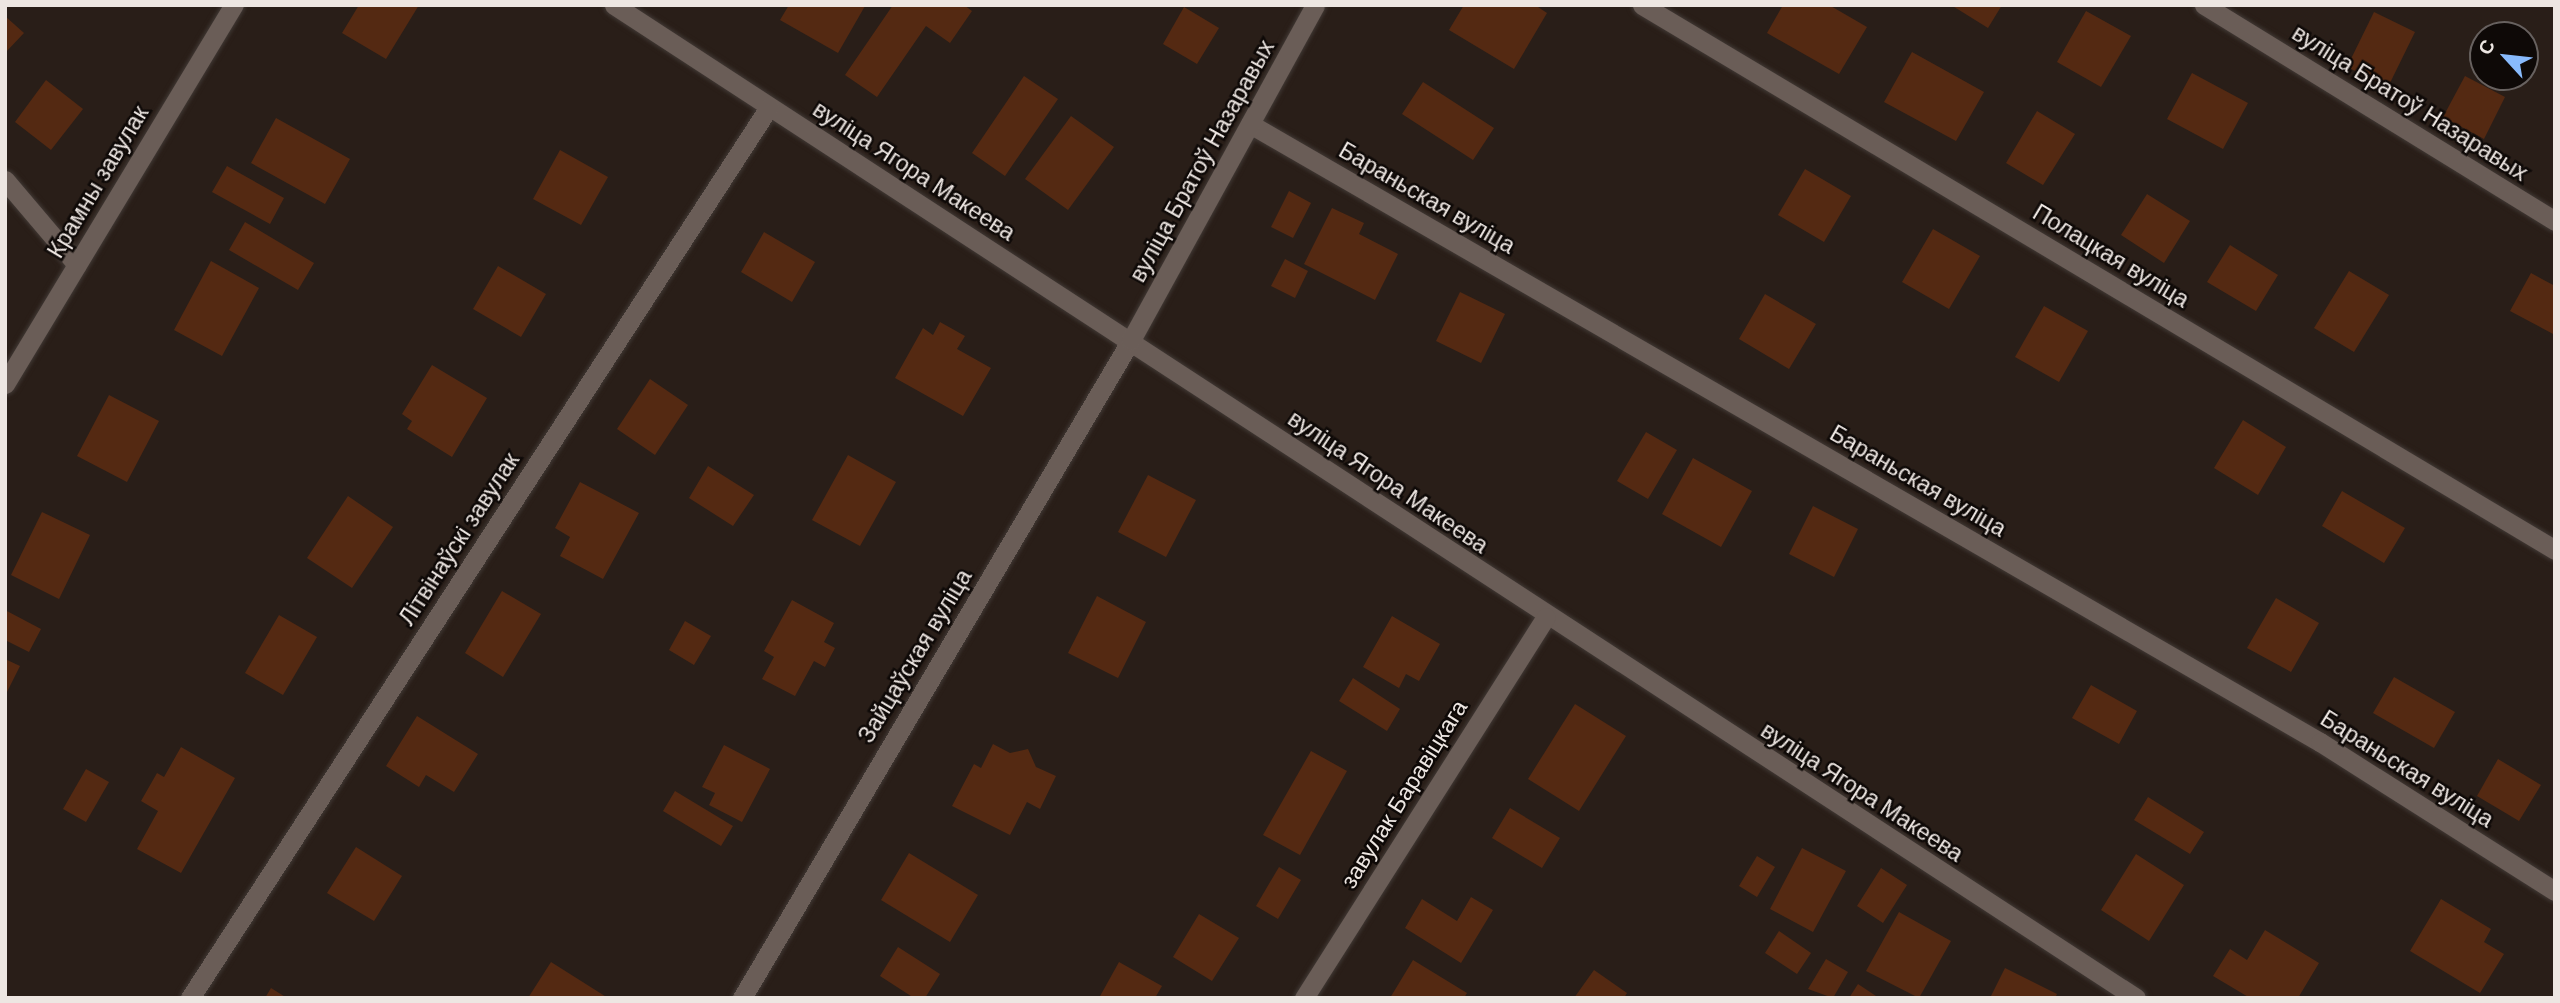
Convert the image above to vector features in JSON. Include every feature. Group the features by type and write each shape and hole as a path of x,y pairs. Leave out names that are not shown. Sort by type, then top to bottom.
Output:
{"street":[{"name":"Крамны завулак","path":"5,384 234,5"},
{"name":"вуліца Ягора Макеева","path":"614,5 1131,340 1546,617 2136,998"},
{"name":"вуліца Братоў Назаравых","path":"1131,340 1315,5"},
{"name":"Полацкая вуліца","path":"1642,5 2555,550"},
{"name":"вуліца Братоў Назаравых","path":"2204,5 2555,221"},
{"name":"Літвінаўскі завулак","path":"190,998 769,107"},
{"name":"Бараньская вуліца","path":"1250,124 2320,742 2555,891"},
{"path":"5,180 76,265"},
{"name":"Зайцаўская вуліца","path":"742,998 1131,340"},
{"name":"завулак Баравіцкага","path":"1304,998 1546,617"}],"building":[{"path":"359,5 419,5 386,59 342,33"},
{"path":"789,5 865,6 838,53 780,20"},
{"path":"893,5 964,5 972,11 950,43 926,26 877,97 845,75"},
{"path":"1464,5 1535,5 1547,13 1514,69 1449,30"},
{"path":"1783,5 1829,5 1867,27 1839,74 1767,33"},
{"path":"1951,5 2002,5 1988,28"},
{"path":"1184,7 1219,28 1197,64 1163,44"},
{"path":"2086,11 2131,36 2101,87 2057,62"},
{"path":"2374,12 2415,32 2388,87 2347,67"},
{"path":"5,16 24,33 5,53"},
{"path":"1912,52 1984,92 1956,141 1884,102"},
{"path":"2192,73 2248,103 2223,149 2167,119"},
{"path":"1024,76 1058,99 1005,176 972,153"},
{"path":"2465,76 2469,78 2469,91 2494,91 2505,97 2484,139 2443,117"},
{"path":"46,80 83,109 51,150 15,122"},
{"path":"1423,82 1494,128 1473,160 1402,114"},
{"path":"2037,111 2075,134 2043,185 2006,163"},
{"path":"1071,116 1114,147 1068,210 1025,179"},
{"path":"276,118 350,159 325,204 251,163"},
{"path":"560,150 608,177 581,225 533,199"},
{"path":"227,166 284,198 270,224 212,192"},
{"path":"1805,169 1851,196 1824,242 1778,215"},
{"path":"1289,191 1311,203 1293,238 1271,227"},
{"path":"2147,194 2190,221 2164,263 2121,235"},
{"path":"1332,208 1364,223 1359,234 1398,254 1375,300 1304,264"},
{"path":"245,222 314,263 298,290 229,250"},
{"path":"1933,229 1980,256 1949,309 1902,282"},
{"path":"764,232 815,262 792,302 741,272"},
{"path":"2230,245 2278,275 2256,311 2207,282"},
{"path":"1285,259 1308,271 1295,298 1271,286"},
{"path":"211,261 259,288 222,356 174,330"},
{"path":"498,266 546,294 521,337 473,309"},
{"path":"2349,271 2389,295 2354,352 2314,328"},
{"path":"2531,273 2555,286 2555,335 2510,311"},
{"path":"1460,292 1505,314 1481,363 1436,341"},
{"path":"1765,294 1816,324 1789,369 1739,339"},
{"path":"2044,306 2088,331 2059,382 2015,357"},
{"path":"940,322 965,336 957,349 991,368 963,416 895,378 923,328 933,335"},
{"path":"432,365 487,398 452,457 407,429 412,421 402,414"},
{"path":"650,379 688,405 655,455 617,429"},
{"path":"109,395 159,421 127,482 77,456"},
{"path":"2243,420 2286,447 2258,495 2214,468"},
{"path":"1646,432 1677,450 1648,499 1617,481"},
{"path":"848,455 896,482 860,546 812,520"},
{"path":"1693,458 1752,491 1721,547 1662,514"},
{"path":"708,466 754,495 733,526 689,498"},
{"path":"1148,475 1196,500 1166,557 1118,532"},
{"path":"580,482 639,513 603,579 560,556 570,537 555,528"},
{"path":"2342,491 2405,528 2384,563 2322,526"},
{"path":"348,496 393,527 352,588 307,558"},
{"path":"1813,506 1858,529 1834,577 1789,554"},
{"path":"42,512 90,535 59,599 11,575"},
{"path":"502,591 541,614 503,677 465,653"},
{"path":"1097,596 1146,622 1118,678 1068,653"},
{"path":"2276,598 2319,623 2291,672 2247,648"},
{"path":"792,600 834,623 824,642 835,648 825,667 814,661 795,696 762,679 774,657 764,651"},
{"path":"5,610 41,629 29,652 5,640"},
{"path":"279,615 317,637 283,695 245,673"},
{"path":"1392,616 1440,644 1419,681 1406,674 1399,688 1363,667"},
{"path":"685,621 711,636 694,665 669,650"},
{"path":"5,659 20,666 5,696"},
{"path":"2394,677 2455,712 2434,748 2373,713"},
{"path":"1353,678 1400,709 1387,731 1339,701"},
{"path":"2091,685 2137,711 2119,744 2072,718"},
{"path":"1575,704 1626,736 1579,811 1528,779"},
{"path":"417,716 478,754 454,792 426,775 419,787 386,766"},
{"path":"993,744 1010,753 1028,749 1036,767 1056,776 1040,809 1027,802 1010,835 952,806 974,764 981,768"},
{"path":"724,745 770,769 742,822 709,805 715,793 702,787"},
{"path":"181,747 235,778 181,873 137,849 158,811 141,801 157,773 164,777"},
{"path":"1311,751 1347,771 1300,855 1263,835"},
{"path":"2498,759 2541,785 2519,821 2477,796"},
{"path":"86,769 109,782 86,822 63,809"},
{"path":"675,791 733,826 721,846 663,811"},
{"path":"2148,797 2204,832 2190,854 2134,820"},
{"path":"1510,808 1560,838 1542,868 1492,838"},
{"path":"356,847 402,876 374,921 327,893"},
{"path":"1802,848 1846,871 1813,932 1770,909"},
{"path":"909,853 978,895 950,942 881,900"},
{"path":"2136,854 2184,885 2149,941 2101,910"},
{"path":"1757,856 1775,867 1757,897 1739,886"},
{"path":"1279,867 1301,880 1278,919 1256,906"},
{"path":"1881,868 1907,885 1883,923 1857,906"},
{"path":"1471,897 1493,910 1461,963 1405,928 1422,899 1457,921"},
{"path":"2441,899 2491,929 2484,942 2504,954 2480,993 2410,951"},
{"path":"1899,912 1951,941 1919,998 1866,971"},
{"path":"1199,914 1239,938 1212,981 1173,957"},
{"path":"2265,930 2319,963 2298,998 2250,998 2213,976 2230,949 2247,960"},
{"path":"1779,931 1811,953 1797,974 1765,953"},
{"path":"898,947 940,974 925,998 914,998 880,976"},
{"path":"1826,959 1848,972 1833,998 1808,989"},
{"path":"1413,960 1467,993 1464,998 1390,998"},
{"path":"551,962 608,998 528,998"},
{"path":"1119,962 1162,986 1155,998 1099,998"},
{"path":"2005,968 2057,994 2055,998 1990,998"},
{"path":"1594,970 1627,993 1624,998 1574,998"},
{"path":"1858,984 1879,998 1849,998"},
{"path":"271,988 287,998 265,998"}]}
